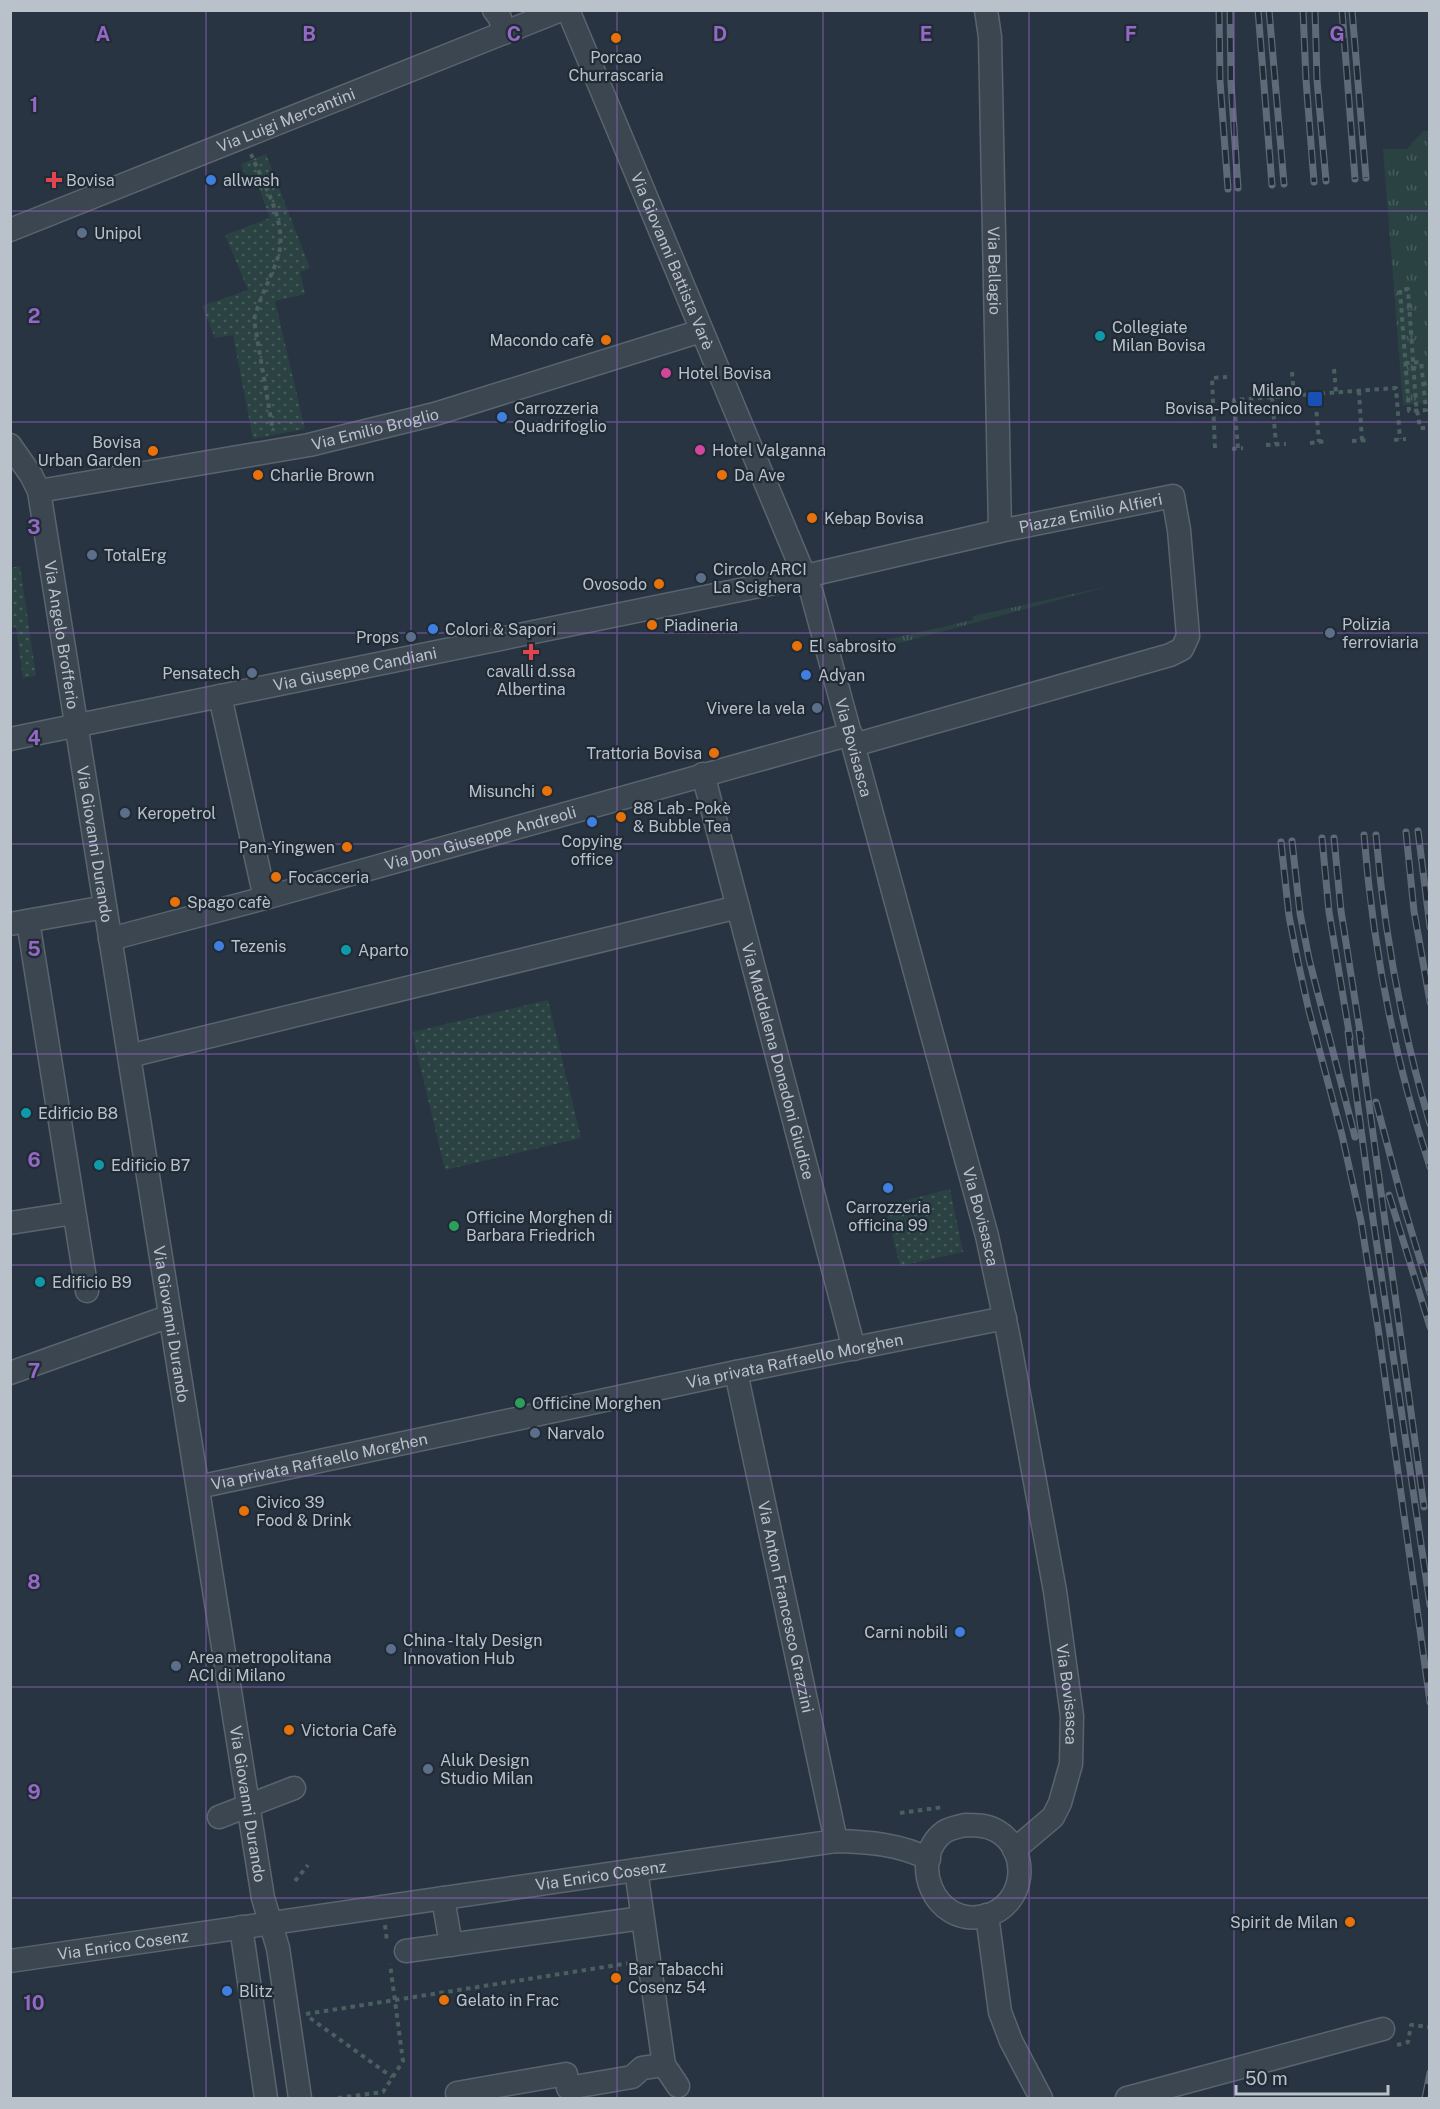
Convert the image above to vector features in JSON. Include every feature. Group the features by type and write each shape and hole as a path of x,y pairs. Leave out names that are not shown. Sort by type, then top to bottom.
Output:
{"street":[{"path":"494,10 500,18 504,33"},
{"name":"Via Luigi Mercantini","path":"10,230 561,10"},
{"name":"Via Giovanni Battista Varè","path":"568,10 805,577"},
{"name":"Via Bellagio","path":"986,10 990,37 1000,531"},
{"name":"Via Emilio Broglio","path":"39,491 309,445 435,414 701,332"},
{"name":"Via Angelo Brofferio","path":"10,445 39,491 75,726"},
{"name":"Piazza Emilio Alfieri","path":"805,577 1000,531 1173,496 1179,530 1188,636 1182,649 1170,655 852,739"},
{"name":"Via Giuseppe Candiani","path":"10,739 805,577"},
{"name":"Via Bovisasca","path":"805,577 852,739 987,1236 1005,1318 1055,1591 1073,1724 1071,1764 1060,1803 1053,1817 1014,1850"},
{"path":"220,696 265,898"},
{"name":"Via Giovanni Durando","path":"75,726 265,1910 270,1923"},
{"name":"Via Don Giuseppe Andreoli","path":"110,939 265,898 703,774 852,739"},
{"name":"Via Maddalena Donadoni Giudice","path":"703,774 854,1349"},
{"path":"87,1291 19,922 105,907"},
{"path":"133,1054 738,907"},
{"path":"10,1223 74,1213"},
{"path":"10,1373 170,1316"},
{"name":"Via privata Raffaello Morghen","path":"198,1487 736,1372 1005,1318"},
{"name":"Via Anton Francesco Grazzini","path":"736,1372 836,1841"},
{"path":"219,1816 294,1788"},
{"path":"966,1825 979,1825 1004,1836 1014,1850 1020,1875 1015,1895 999,1910 987,1916 960,1915 948,1910 940,1903 929,1884 931,1849 944,1832 966,1825"},
{"name":"Via Enrico Cosenz","path":"10,1961 836,1841 876,1842 905,1848 929,1859"},
{"path":"636,1870 664,2065 678,2086"},
{"path":"443,1898 451,1945"},
{"path":"987,1916 1000,2012 1011,2041 1041,2098"},
{"path":"394,1951 642,1918"},
{"path":"270,1923 278,1948 300,2098"},
{"path":"241,1927 266,2098"},
{"path":"1126,2098 1388,2037"},
{"path":"457,2092 566,2074 568,2088 632,2077 642,2068 664,2065"}],"path":[{"path":"244,137 280,224 282,240 278,258 254,320 276,450"},
{"path":"1405,363 1421,362 1426,410 1418,410 1409,411 1405,363 1400,290 1408,289 1418,410 1420,428 1430,428"},
{"path":"1334,369 1336,393"},
{"path":"1292,372 1294,395"},
{"path":"1215,448 1212,378 1227,377"},
{"path":"1238,448 1234,400 1396,388 1400,439"},
{"path":"1359,391 1362,441"},
{"path":"1315,394 1319,442"},
{"path":"1272,397 1276,444"},
{"path":"1394,440 1406,439"},
{"path":"1352,441 1370,440"},
{"path":"1310,443 1328,441"},
{"path":"1266,445 1286,444"},
{"path":"900,1814 944,1807"},
{"path":"296,1881 308,1865"},
{"path":"338,2098 382,2092 403,2061 395,2001 394,1951 385,1924"},
{"path":"392,2077 306,2014 630,1964 629,1954"},
{"path":"1388,2037 1408,2042 1411,2025 1430,2027"}],"green space":[{"path":"1423,131 1430,131 1429,403 1403,405 1383,149 1407,149"},
{"path":"266,154 310,268 300,272 305,294 275,301 305,429 253,439 233,335 215,338 202,306 248,290 225,235 270,218 254,175 246,177 241,164"},
{"path":"20,566 36,676 23,678 16,627 10,628 11,568"},
{"path":"1110,586 885,647 884,640 973,620 973,616"},
{"path":"548,1000 581,1138 445,1170 412,1032"},
{"path":"950,1189 963,1252 900,1266 885,1206"}],"railway":[{"path":"1219,10 1220,81 1228,189"},
{"path":"1230,10 1231,83 1238,188"},
{"path":"1258,10 1272,185"},
{"path":"1269,10 1284,184"},
{"path":"1303,10 1314,182"},
{"path":"1315,10 1317,80 1326,181"},
{"path":"1342,10 1355,179"},
{"path":"1352,10 1366,178"},
{"path":"1418,831 1430,927"},
{"path":"1406,832 1414,911 1430,1002"},
{"path":"1364,835 1373,919 1387,1003 1406,1085 1430,1167"},
{"path":"1376,835 1389,944 1411,1053 1430,1124"},
{"path":"1322,838 1329,912 1350,1038"},
{"path":"1334,838 1341,911 1361,1038"},
{"path":"1292,841 1300,913 1309,959 1355,1137"},
{"path":"1281,842 1289,916 1298,962 1342,1135 1361,1221 1430,1702"},
{"path":"1359,1031 1424,1507"},
{"path":"1348,1032 1430,1605"},
{"path":"1376,1102 1430,1293"},
{"path":"1389,1195 1430,1327"},
{"path":"1425,2098 1430,2073"}],"place":[{"name":"Porcao Churrascaria","path":"616,38"},
{"name":"Bovisa","path":"54,180"},
{"name":"allwash","path":"211,180"},
{"name":"Unipol","path":"82,233"},
{"name":"Collegiate Milan Bovisa","path":"1100,336"},
{"name":"Macondo cafè","path":"606,340"},
{"name":"Hotel Bovisa","path":"666,373"},
{"name":"Milano Bovisa-Politecnico","path":"1315,399"},
{"name":"Carrozzeria Quadrifoglio","path":"502,417"},
{"name":"Hotel Valganna","path":"700,450"},
{"name":"Bovisa Urban Garden","path":"153,451"},
{"name":"Charlie Brown","path":"258,475"},
{"name":"Da Ave","path":"722,475"},
{"name":"Kebap Bovisa","path":"812,518"},
{"name":"TotalErg","path":"92,555"},
{"name":"Circolo ARCI La Scighera","path":"701,578"},
{"name":"Ovosodo","path":"659,584"},
{"name":"Piadineria","path":"652,625"},
{"name":"Colori & Sapori","path":"433,629"},
{"name":"Polizia ferroviaria","path":"1330,633"},
{"name":"Props","path":"411,637"},
{"name":"El sabrosito","path":"797,646"},
{"name":"cavalli d.ssa Albertina","path":"531,652"},
{"name":"Pensatech","path":"252,673"},
{"name":"Adyan","path":"806,675"},
{"name":"Vivere la vela","path":"817,708"},
{"name":"Trattoria Bovisa","path":"714,753"},
{"name":"Misunchi","path":"547,791"},
{"name":"Keropetrol","path":"125,813"},
{"name":"88 Lab - Pokè & Bubble Tea","path":"621,817"},
{"name":"Copying office","path":"592,822"},
{"name":"Pan-Yingwen","path":"347,847"},
{"name":"Focacceria","path":"276,877"},
{"name":"Spago cafè","path":"175,902"},
{"name":"Tezenis","path":"219,946"},
{"name":"Aparto","path":"346,950"},
{"name":"Edificio B8","path":"26,1113"},
{"name":"Edificio B7","path":"99,1165"},
{"name":"Carrozzeria officina 99","path":"888,1188"},
{"name":"Officine Morghen di Barbara Friedrich","path":"454,1226"},
{"name":"Edificio B9","path":"40,1282"},
{"name":"Officine Morghen","path":"520,1403"},
{"name":"Narvalo","path":"535,1433"},
{"name":"Civico 39 Food & Drink","path":"244,1511"},
{"name":"Carni nobili","path":"960,1632"},
{"name":"China - Italy Design Innovation Hub","path":"391,1649"},
{"name":"Area metropolitana ACI di Milano","path":"176,1666"},
{"name":"Victoria Cafè","path":"289,1730"},
{"name":"Aluk Design Studio Milan","path":"428,1769"},
{"name":"Spirit de Milan","path":"1350,1922"},
{"name":"Bar Tabacchi Cosenz 54","path":"616,1978"},
{"name":"Blitz","path":"227,1991"},
{"name":"Gelato in Frac","path":"444,2000"}]}
